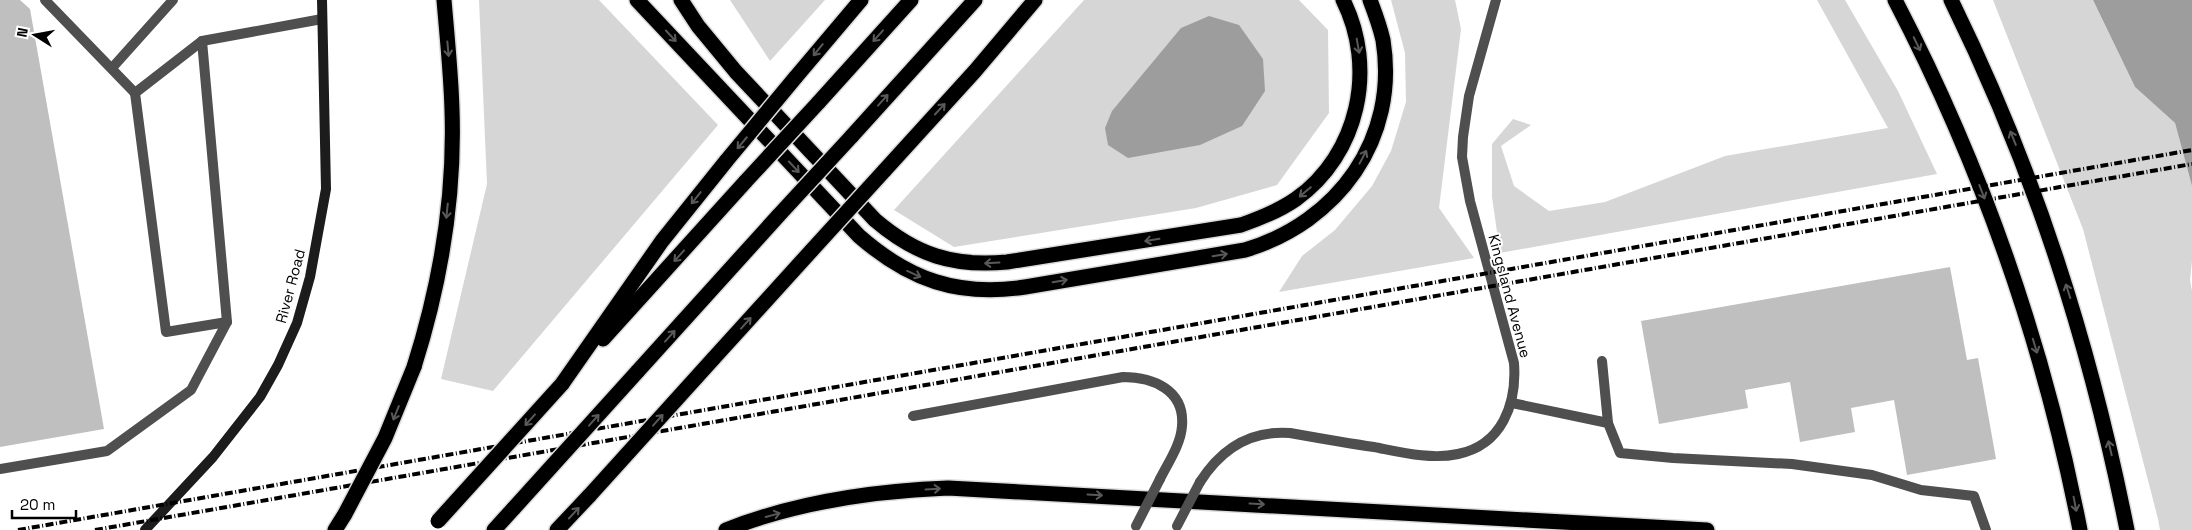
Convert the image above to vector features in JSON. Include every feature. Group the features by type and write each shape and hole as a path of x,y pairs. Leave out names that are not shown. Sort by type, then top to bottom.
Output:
{"highway":[{"path":"335,530 382,444 414,367 431,308 439,268 450,190 452,111 444,0"},
{"path":"637,0 859,236 878,253 915,275 936,282 960,288 992,290 1025,287 1245,250 1278,238 1312,218 1334,198 1352,176 1367,151 1378,123 1385,82 1385,62 1382,40 1370,0"},
{"path":"681,0 698,26 736,72 875,220 899,239 924,252 950,261 979,264 1007,262 1234,227 1270,214 1298,198 1310,188 1332,162 1345,139 1355,114 1361,80 1360,62 1354,26 1343,0"},
{"path":"562,384 662,241 861,0"},
{"path":"434,525 911,0"},
{"path":"494,530 975,0"},
{"path":"557,530 975,71 1035,0"},
{"path":"975,71 1047,0"},
{"path":"1895,0 1955,126 2012,272 2046,383 2080,530"},
{"path":"1950,0 1989,82 2017,149 2059,265 2094,380 2127,530"},
{"path":"726,530 761,518 825,502 886,492 948,488 1707,530"}],"street":[{"path":"45,0 135,92 166,332 227,322"},
{"path":"112,68 173,0"},
{"name":"River Road","path":"145,530 213,457 260,397 278,365 297,324 310,277 326,189 322,0"},
{"name":"Kingsland Avenue","path":"1176,528 1200,482 1216,461 1236,444 1249,438 1276,432 1408,453 1457,455 1483,444 1493,435 1508,415 1512,403 1515,379 1514,363 1470,201 1462,157 1464,127 1470,96 1496,0"},
{"path":"135,92 202,41 322,19"},
{"path":"0,469 108,450 191,390 227,322 202,41"},
{"path":"1602,362 1608,423 1620,453 1673,458 1792,464 1872,475 1921,490 1974,496 1986,530"},
{"path":"913,416 1123,377 1141,377 1154,381 1166,389 1176,400 1182,412 1182,427 1178,444 1135,528"},
{"path":"1512,403 1608,423"}],"shaded area":[{"path":"479,0 599,0 718,125 493,391 441,379 487,184"},
{"path":"730,0 825,0 770,61"},
{"path":"1084,0 1299,0 1328,30 1329,113 1277,185 1196,208 954,247 894,210"},
{"path":"1391,0 1455,0 1461,29 1439,208 1474,258 1279,292 1302,256 1335,230 1372,186 1391,151 1406,102 1405,53"},
{"path":"1817,0 1845,0 1898,91 1937,174 1500,253 1492,197 1492,144 1513,119 1531,125 1501,146 1514,186 1549,211 1605,202 1725,156 1888,128"},
{"path":"1993,0 2093,0 2135,87 2175,123 2192,186 2192,261 2190,280 2192,291 2192,530 2160,530 2083,229"},
{"path":"2093,0 2192,0 2192,186 2175,123 2135,87"},
{"path":"1209,16 1239,25 1263,59 1265,91 1242,126 1200,145 1128,158 1108,145 1105,128 1112,111 1181,28"}],"building":[{"path":"0,0 20,0 30,9 104,429 0,447"},
{"path":"1950,267 1967,360 1978,358 1996,459 1907,475 1894,400 1851,408 1855,432 1800,442 1790,382 1745,390 1748,408 1659,424 1641,321"}],"railway":[{"path":"18,530 2192,150"},
{"path":"95,530 2192,164"}]}
